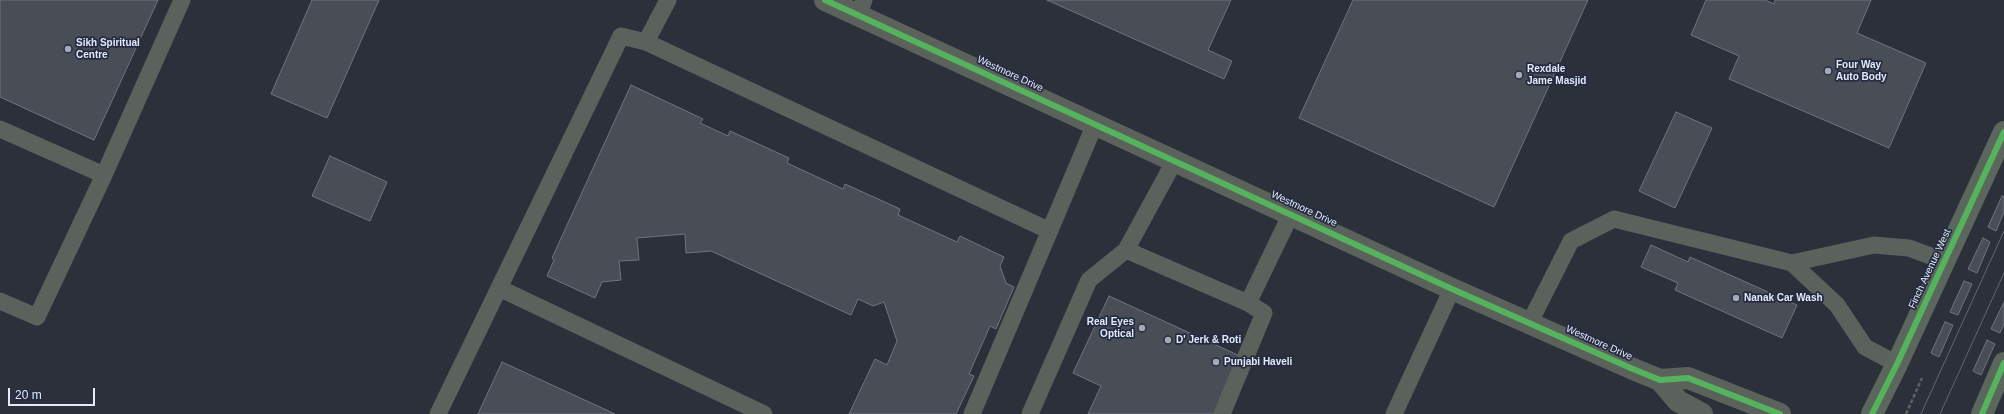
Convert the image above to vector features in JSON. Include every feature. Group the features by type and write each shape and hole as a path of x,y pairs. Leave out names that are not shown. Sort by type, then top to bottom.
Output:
{"main road":[{"name":"Finch Avenue West","path":"1872,414 1897,364 2004,132"},
{"path":"1982,414 2004,363"}],"street":[{"name":"Westmore Drive","path":"825,0 861,8 1095,124 1529,324 1660,380 1688,378 1780,414"},
{"name":"Westmore Drive","path":"1660,380 1678,402 1702,414"}],"lane":[{"path":"0,301 37,317 104,175 182,0"},
{"path":"646,42 668,0"},
{"path":"438,414 621,36 646,42 1050,231"},
{"path":"972,414 1095,124"},
{"path":"0,129 104,175"},
{"path":"1030,414 1089,280 1126,250 1175,160"},
{"path":"1248,302 1291,214"},
{"path":"1529,324 1571,240 1614,219 1792,262 1874,245 1909,248 1944,261"},
{"path":"1126,250 1248,302 1264,313 1222,414"},
{"path":"1792,262 1837,305 1865,347 1897,364"},
{"path":"499,288 764,414"},
{"path":"1394,414 1452,289"}],"path":[{"path":"1906,414 1922,378"}],"building":[{"name":"Sikh Spiritual Centre","path":"0,0 158,0 94,140 0,97"},
{"path":"312,0 379,0 327,118 271,94"},
{"path":"1047,0 1231,0 1208,50 1232,61 1224,79"},
{"path":"1353,0 1588,0 1494,207 1299,118"},
{"name":"Four Way Auto Body","path":"1706,0 1765,0 1774,4 1775,0 1871,0 1857,33 1926,63 1889,148 1729,79 1739,56 1691,35"},
{"path":"631,85 703,119 700,123 728,136 730,131 789,158 787,163 843,189 845,184 900,209 898,215 957,242 960,236 1004,257 1000,266 1006,283 1014,287 996,329 990,326 969,374 974,376 956,414 849,414 875,359 887,365 897,341 884,302 873,306 858,299 851,315 711,251 686,253 685,234 637,238 639,260 619,261 621,280 602,282 595,298 547,276 554,260 552,258"},
{"path":"1676,112 1712,128 1675,208 1639,191"},
{"path":"330,156 387,182 370,221 312,196"},
{"path":"2002,196 2004,197 2004,212 1996,231 1988,227"},
{"path":"1983,238 1990,242 1977,273 1968,269"},
{"name":"Nanak Car Wash","path":"1651,245 1688,262 1690,257 1797,305 1782,338 1675,290 1678,283 1641,267"},
{"path":"1964,281 1972,284 1958,315 1950,312"},
{"path":"1109,296 1240,356 1214,414 1088,414 1101,386 1073,373"},
{"path":"2004,302 2004,324 2000,333 1991,329"},
{"path":"1945,322 1953,325 1939,357 1931,353"},
{"path":"1987,340 1995,344 1981,375 1973,371"},
{"path":"502,362 615,414 478,414"}],"tram line":[{"path":"1921,414 2004,231"},
{"path":"1940,414 2004,273"}],"cycle path":[{"path":"825,0 1452,289 1633,369 1660,380 1688,378 1780,414"},
{"path":"1872,414 1897,364 2004,132"},
{"path":"1982,414 2004,363"}],"place":[{"name":"Sikh Spiritual Centre","path":"68,49"},
{"name":"Four Way Auto Body","path":"1828,71"},
{"name":"Rexdale Jame Masjid","path":"1519,75"},
{"name":"Nanak Car Wash","path":"1736,298"},
{"name":"Real Eyes Optical","path":"1142,328"},
{"name":"D' Jerk & Roti","path":"1168,340"},
{"name":"Punjabi Haveli","path":"1216,362"}]}
